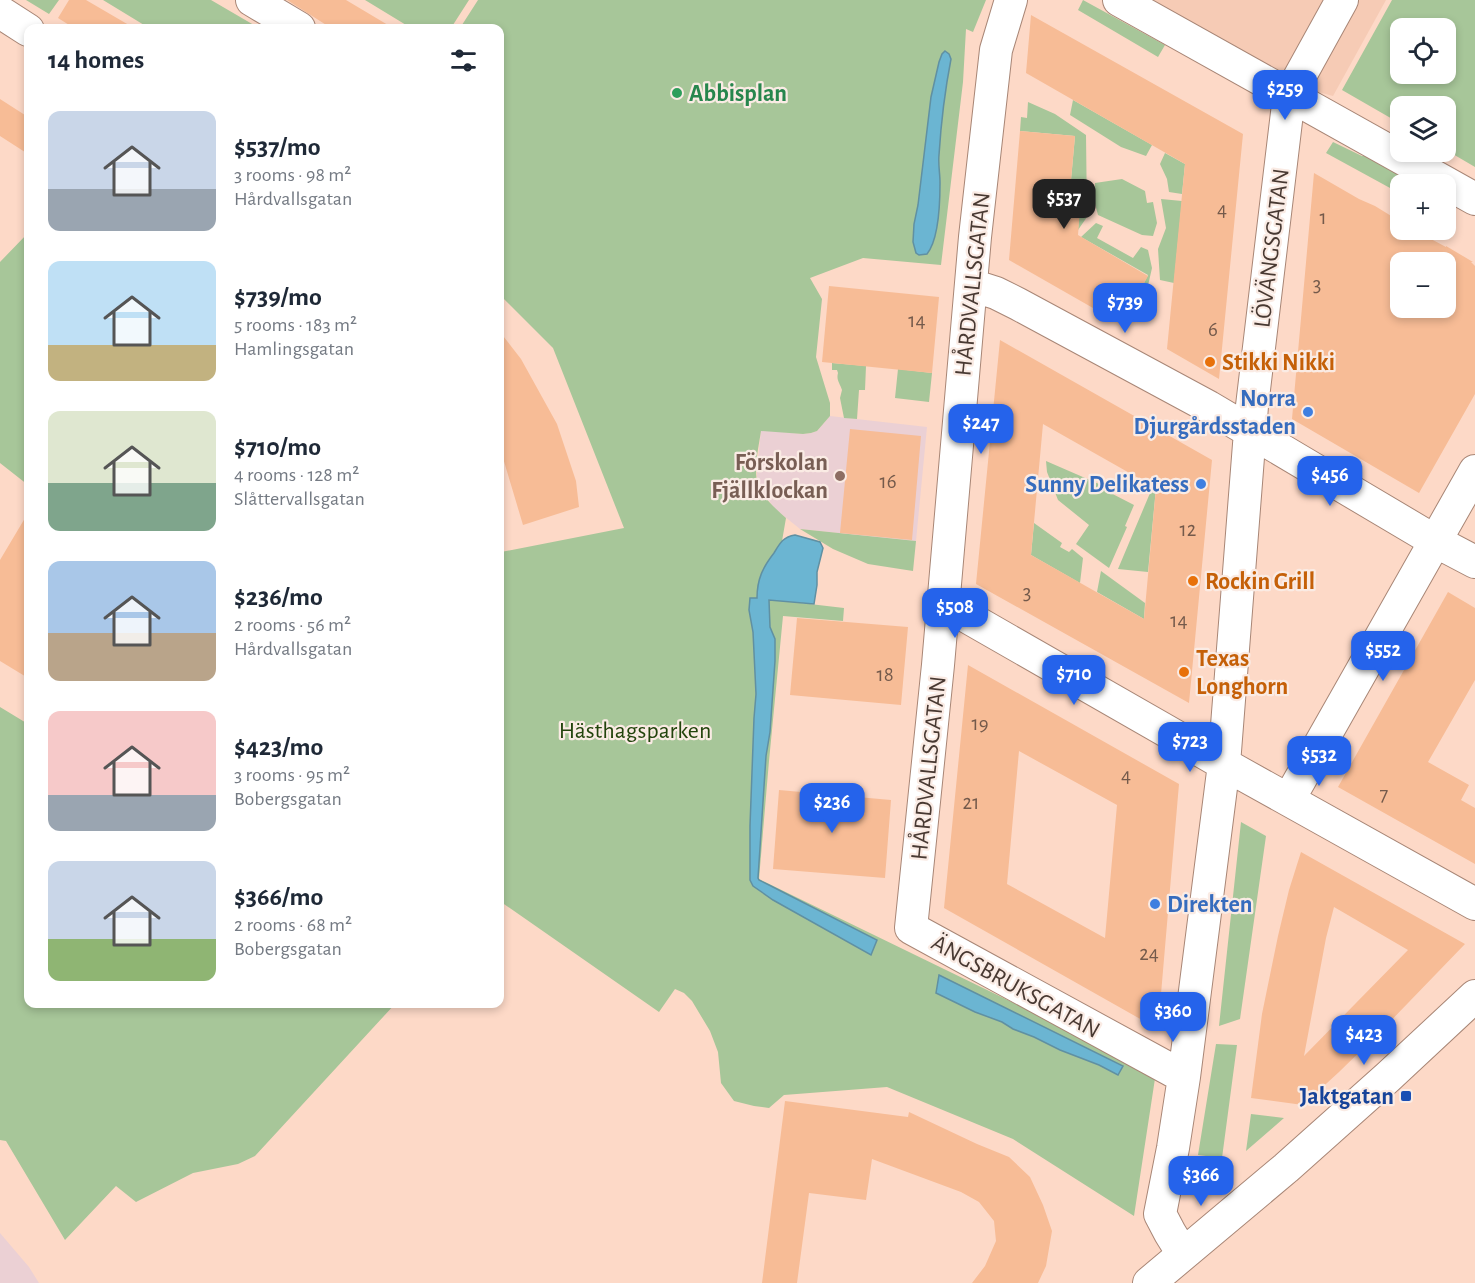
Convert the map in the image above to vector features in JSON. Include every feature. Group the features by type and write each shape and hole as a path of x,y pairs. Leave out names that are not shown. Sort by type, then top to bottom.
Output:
{"street":[{"path":"252,0 292,24"},
{"name":"HÅRDVALLSGATAN","path":"911,928 943,603 975,237 996,50 1011,0"},
{"path":"1119,0 1475,199"},
{"name":"LÖVÄNGSGATAN","path":"1183,1254 1160,1214 1184,1077 1224,764 1250,431 1289,96 1342,0"},
{"path":"0,12 24,27"},
{"path":"971,285 996,293 1018,304 1250,431 1435,541 1475,562"},
{"path":"1289,799 1475,471"},
{"path":"943,603 1475,904"},
{"name":"ÄNGSBRUKSGATAN","path":"911,928 1184,1077"},
{"path":"1149,1283 1286,1168 1475,996"}],"shaded area":[{"path":"1136,0 1386,0 1333,96 1279,81"},
{"name":"Förskolan Fjällklockan","path":"830,416 927,427 916,541 800,529 774,508 757,483 761,430 811,433 817,431"},
{"path":"0,1233 29,1267 39,1283 0,1283"}],"green space":[{"path":"26,0 59,0 49,14"},
{"path":"103,0 211,0 252,24 142,24"},
{"path":"365,0 469,0 454,24 404,24"},
{"name":"Hästhagsparken","path":"478,0 986,0 973,32 966,29 963,82 941,265 863,258 810,278 822,299 816,357 830,403 830,416 817,431 811,433 761,431 756,465 758,484 766,499 786,518 777,570 784,601 844,608 843,621 783,616 759,879 1156,1072 1134,1216 1013,1139 887,1087 784,1095 769,1108 734,1101 721,1083 718,1052 710,1031 692,1001 684,993 675,989 659,1012 504,904 504,551 624,528 553,348 504,299 504,24 463,24"},
{"path":"1083,0 1165,45 1158,57 1078,10"},
{"path":"1392,0 1475,0 1475,167 1456,156 1456,96 1390,96 1390,118 1342,90"},
{"path":"1073,100 1152,145 1146,156 1121,147 1070,115"},
{"path":"1028,102 1055,114 1086,135 1087,217 1078,230 1082,182 1071,180 1075,136 1020,131 1021,117 1027,118"},
{"path":"1333,142 1362,156 1374,155 1406,174 1390,174 1390,188 1326,153"},
{"path":"1165,153 1185,164 1182,194 1169,192 1167,179 1160,164"},
{"path":"1122,179 1145,191 1147,203 1153,202 1157,223 1153,236 1142,235 1098,215 1094,200 1095,183"},
{"path":"1161,199 1182,201 1174,283 1160,280 1158,249 1166,228"},
{"path":"1096,223 1103,226 1097,238 1133,258 1141,247 1148,250 1152,268 1147,290 1141,289 1148,275 1081,237"},
{"path":"24,237 24,482 0,463 0,262"},
{"path":"832,363 866,366 865,390 859,390 857,419 844,418 840,398 842,390 837,370 832,370"},
{"path":"898,369 932,373 929,402 895,398"},
{"path":"1046,461 1099,484 1099,487 1134,505 1109,568 1076,544 1089,525 1058,500 1047,472"},
{"path":"1153,486 1156,488 1148,572 1118,569"},
{"path":"1034,523 1062,543 1060,547 1069,552 1072,549 1083,558 1080,583 1031,555"},
{"path":"800,529 916,541 913,571 868,564 833,549"},
{"path":"1101,571 1145,603 1144,619 1097,592"},
{"path":"0,707 24,722 24,1008 391,1008 255,1156 238,1164 193,1173 136,1202 116,1186 65,1240 6,1141 0,1140"},
{"path":"1241,822 1266,836 1240,1019 1219,1026"},
{"path":"1216,1044 1237,1045 1222,1158 1198,1155"},
{"path":"1251,1114 1284,1118 1246,1151"}],"water":[{"path":"945,51 951,59 940,143 938,220 931,247 927,254 919,255 916,253 913,242 914,224 931,97 939,62"},
{"path":"795,535 820,542 823,548 817,572 814,604 769,600 770,627 775,639 775,661 758,878 877,940 871,955 773,900 753,886 750,880 756,694 750,598 757,598 761,574 780,543"},
{"path":"939,975 1123,1066 1118,1075 936,993"}],"building":[{"path":"69,0 86,0 127,24 68,24 58,18"},
{"path":"287,0 346,0 386,24 325,24"},
{"path":"1031,15 1243,134 1219,379 1167,349 1185,164 1026,73"},
{"path":"0,99 24,114 24,151 0,136"},
{"path":"1020,131 1075,136 1071,180 1082,182 1078,235 1148,276 1121,324 1009,260"},
{"path":"1314,173 1390,215 1390,240 1433,240 1446,246 1473,262 1471,262 1475,266 1475,394 1419,493 1292,419"},
{"path":"829,286 939,297 932,373 822,362"},
{"path":"504,337 521,359 557,424 576,481 579,507 523,525 504,461"},
{"path":"1000,340 1212,460 1189,703 976,584","holes":["1043,424 1156,488 1144,619 1031,555"]},
{"path":"850,429 921,436 912,540 840,533"},
{"path":"24,520 24,676 0,661 0,560"},
{"path":"1448,592 1475,608 1475,680 1428,762 1469,785 1461,800 1475,808 1475,864 1338,787"},
{"path":"797,618 908,627 901,705 790,695"},
{"path":"968,665 1179,784 1158,1029 944,908","holes":["1019,751 1117,805 1105,938 1007,884"]},
{"path":"779,790 891,800 885,878 773,869"},
{"path":"1301,852 1465,944 1380,1032 1303,1105 1251,1098 1262,1014 1289,890","holes":["1334,907 1408,950 1304,1056"]},
{"path":"785,1101 908,1117 909,1112 1009,1157 1030,1177 1052,1231 1046,1266 1038,1283 972,1283 985,1266 996,1241 994,1221 979,1202 961,1192 872,1159 866,1200 809,1193 797,1283 762,1283"}],"place":[{"name":"Abbisplan","path":"677,93"},
{"name":"Stikki Nikki","path":"1210,362"},
{"name":"Norra Djurgårdsstaden","path":"1308,412"},
{"name":"Förskolan Fjällklockan","path":"840,476"},
{"name":"Sunny Delikatess","path":"1201,484"},
{"name":"Rockin Grill","path":"1193,581"},
{"name":"Texas Longhorn","path":"1184,672"},
{"name":"Direkten","path":"1155,904"},
{"name":"Jaktgatan","path":"1406,1096"}]}
